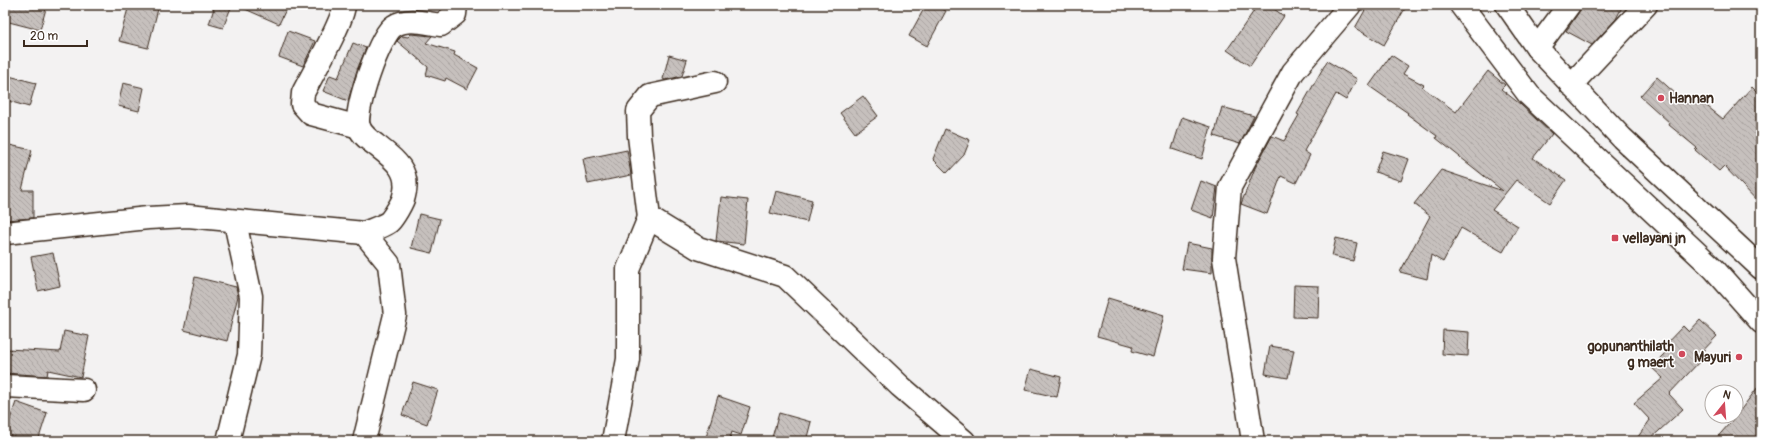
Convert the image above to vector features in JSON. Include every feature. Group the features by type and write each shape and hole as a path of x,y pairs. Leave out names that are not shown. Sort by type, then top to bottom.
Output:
{"street":[{"path":"344,5 342,15 332,36 302,93 302,104 310,114 359,127"},
{"path":"5,233 148,218 188,216 235,222 364,233 389,222 403,200 407,187 404,171 384,151 366,138 359,127 360,102 379,47 392,26 404,21 441,25 455,14 456,5"},
{"path":"1253,441 1224,258 1230,187 1293,72 1350,5"},
{"path":"1461,5 1529,94 1714,269 1761,322"},
{"path":"1507,5 1537,48 1622,138 1761,268"},
{"path":"1537,48 1569,5"},
{"path":"1571,85 1646,5"},
{"path":"613,441 628,359 628,269 649,218 639,136 638,111 650,96 715,82"},
{"path":"649,218 698,248 785,276 900,386 964,441"},
{"path":"228,441 249,356 251,296 235,222"},
{"path":"364,233 389,264 395,315 364,441"},
{"path":"5,386 84,390"}],"building":[{"path":"5,5 47,5 40,30 5,21"},
{"path":"129,5 159,5 148,48 119,41"},
{"path":"215,5 232,5 223,28 209,24"},
{"path":"236,5 288,5 279,24"},
{"path":"926,5 934,5 946,11 927,46 909,36"},
{"path":"1258,5 1268,5 1284,16 1250,66 1227,50"},
{"path":"1368,5 1407,5 1384,45 1355,28"},
{"path":"1581,5 1623,5 1616,19 1592,45 1566,31 1579,12"},
{"path":"288,31 315,41 303,66 279,57"},
{"path":"411,34 432,36 426,43 455,52 454,55 478,68 467,89 446,78 445,81 426,75 428,67 397,41 402,36 408,37"},
{"path":"353,43 366,48 357,70 348,101 323,91 330,75 338,78"},
{"path":"669,55 687,60 682,76 665,80 663,79"},
{"path":"1391,55 1408,66 1403,74 1424,85 1422,87 1456,112 1488,71 1505,85 1501,89 1520,104 1552,134 1533,158 1566,180 1550,203 1516,180 1492,210 1518,226 1503,252 1461,228 1443,262 1431,255 1427,279 1400,272 1430,216 1414,204 1441,170 1503,191 1436,138 1437,136 1407,114 1408,113 1369,86"},
{"path":"1327,61 1357,79 1346,100 1336,94 1304,151 1310,155 1296,183 1281,176 1267,214 1241,204 1255,168 1272,136 1284,141 1299,115 1297,114"},
{"path":"5,75 36,83 29,107 5,100"},
{"path":"1657,77 1687,104 1693,95 1723,119 1752,87 1761,96 1761,205 1724,166 1719,171 1695,150 1697,148 1669,125 1670,123 1640,96"},
{"path":"123,83 144,88 139,111 118,106"},
{"path":"863,96 878,116 855,133 840,113"},
{"path":"1222,107 1254,116 1240,144 1214,136"},
{"path":"1182,117 1211,127 1202,159 1172,149"},
{"path":"945,129 970,140 964,155 947,173 933,159"},
{"path":"5,144 32,150 22,190 33,190 33,218 5,220"},
{"path":"627,150 631,175 588,184 583,159"},
{"path":"1383,151 1409,159 1401,181 1375,172"},
{"path":"1201,181 1217,187 1213,218 1191,210"},
{"path":"776,191 812,200 807,222 770,213"},
{"path":"721,197 748,200 744,244 716,241"},
{"path":"419,214 440,219 432,253 411,248"},
{"path":"1336,238 1357,243 1353,261 1332,256"},
{"path":"1187,243 1212,248 1212,273 1182,269"},
{"path":"53,253 60,286 38,291 31,257"},
{"path":"195,277 236,287 238,296 227,341 184,330"},
{"path":"1294,285 1319,286 1318,318 1293,317"},
{"path":"1108,298 1164,315 1153,357 1132,351 1133,346 1097,336"},
{"path":"1700,320 1717,336 1698,356 1701,360 1669,394 1683,409 1648,441 1635,441 1650,420 1634,403 1663,378 1651,367 1666,352 1662,348 1683,326 1689,332"},
{"path":"1443,330 1469,332 1468,356 1442,354"},
{"path":"64,331 89,336 81,377 48,370 47,376 5,373 7,349 60,352"},
{"path":"1270,346 1294,350 1288,378 1265,374"},
{"path":"1031,369 1061,377 1057,397 1025,390"},
{"path":"413,382 438,390 427,424 402,415"},
{"path":"1761,383 1761,441 1714,441 1729,424 1744,424 1744,405"},
{"path":"718,396 750,407 741,435 732,432 729,441 705,441"},
{"path":"16,402 47,413 38,441 26,441 5,434"},
{"path":"779,413 811,422 806,441 771,441"}],"place":[{"name":"Hannan","path":"1661,98"},
{"name":"vellayani jn","path":"1615,238"},
{"name":"gopunanthilath g maert","path":"1682,354"},
{"name":"Mayuri","path":"1739,357"}]}
